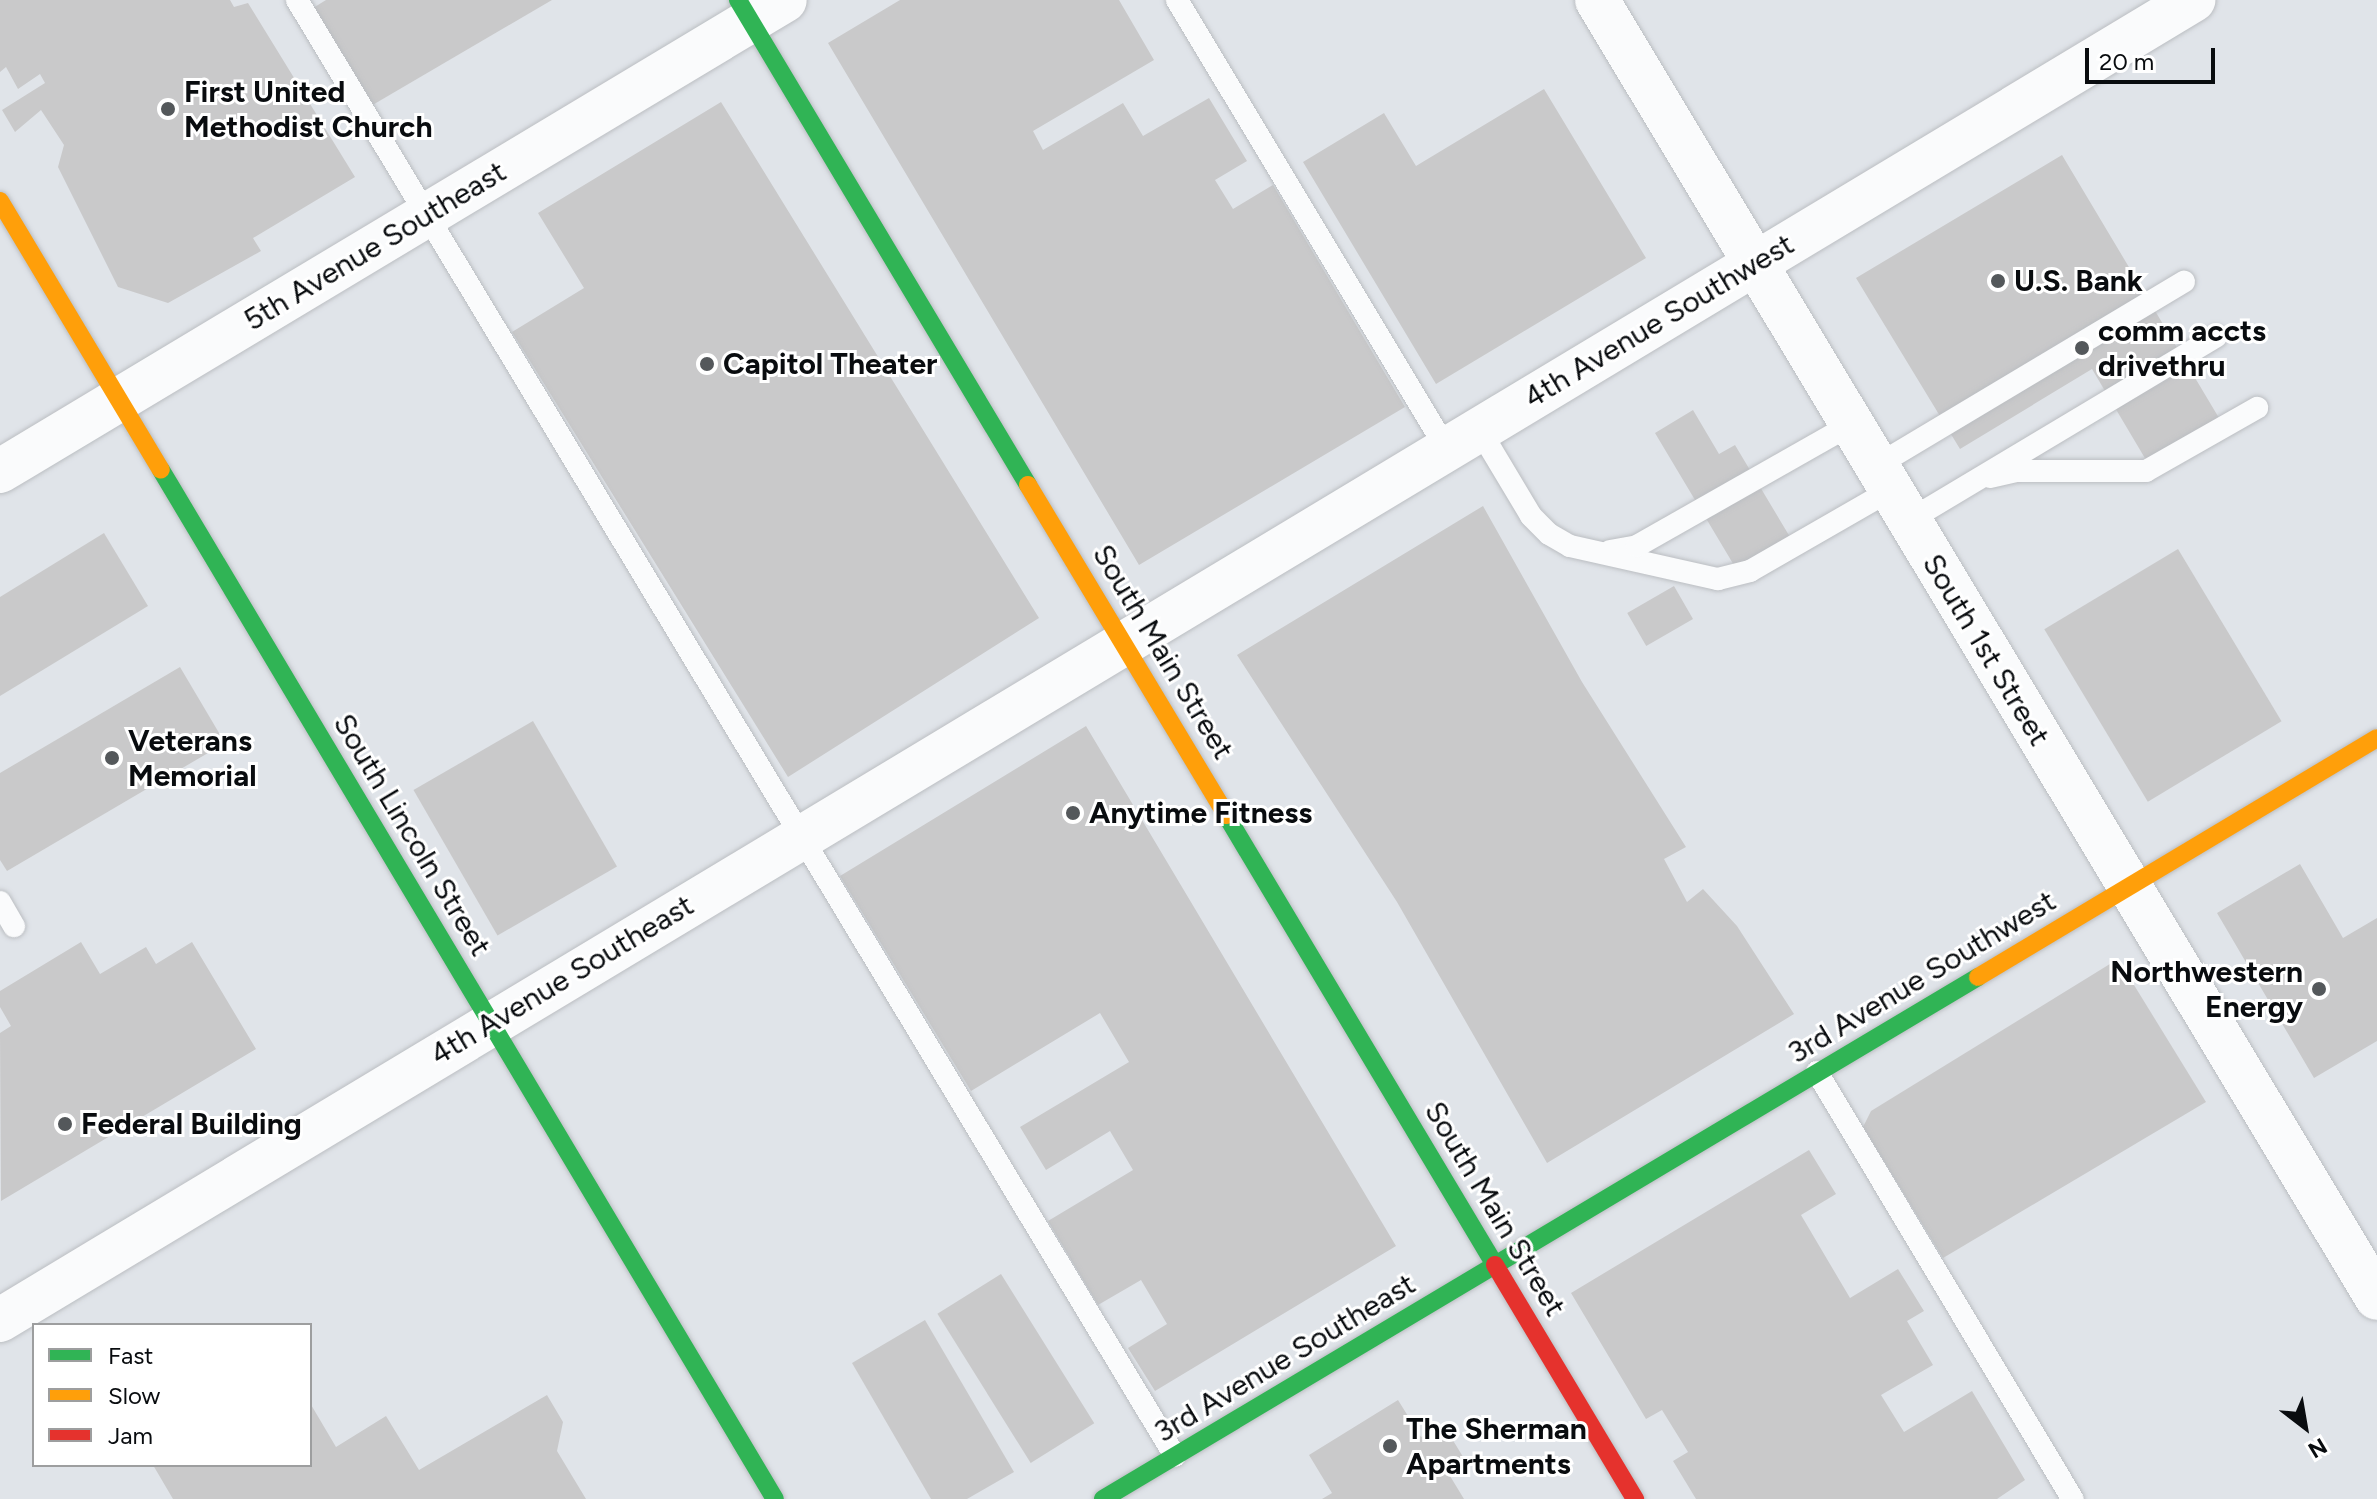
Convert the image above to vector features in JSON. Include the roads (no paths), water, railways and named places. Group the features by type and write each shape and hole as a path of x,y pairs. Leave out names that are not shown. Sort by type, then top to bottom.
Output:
{"street":[{"name":"South 1st Street","path":"1597,0 2377,1298"},
{"name":"4th Avenue Southwest","path":"1123,640 2193,0"},
{"name":"5th Avenue Southeast","path":"0,471 426,214 758,7"},
{"name":"South Main Street","path":"758,7 1123,640 1635,1499"},
{"name":"South Lincoln Street","path":"0,201 775,1499"},
{"name":"4th Avenue Southeast","path":"0,1320 1123,640"},
{"name":"3rd Avenue Southwest","path":"1496,1264 2377,738"},
{"name":"3rd Avenue Southeast","path":"1103,1499 1496,1264"}],"lane":[{"path":"297,0 1175,1456"},
{"path":"1177,0 1462,438 1531,516 1549,534 1570,546 1718,579 1750,571 1892,492 2184,282"},
{"path":"1977,479 2216,337"},
{"path":"1892,492 2016,471 2146,471 2257,408"},
{"path":"1605,552 1637,546 1852,424"},
{"path":"0,902 14,926"},
{"path":"1817,1072 2073,1499"}],"place":[{"name":"First United Methodist Church","path":"168,109"},
{"name":"U.S. Bank","path":"1998,281"},
{"name":"comm accts drivethru","path":"2082,348"},
{"name":"Capitol Theater","path":"707,364"},
{"name":"Veterans Memorial","path":"112,758"},
{"name":"Anytime Fitness","path":"1073,813"},
{"name":"Northwestern Energy","path":"2319,989"},
{"name":"Federal Building","path":"65,1124"},
{"name":"The Sherman Apartments","path":"1390,1446"}]}
